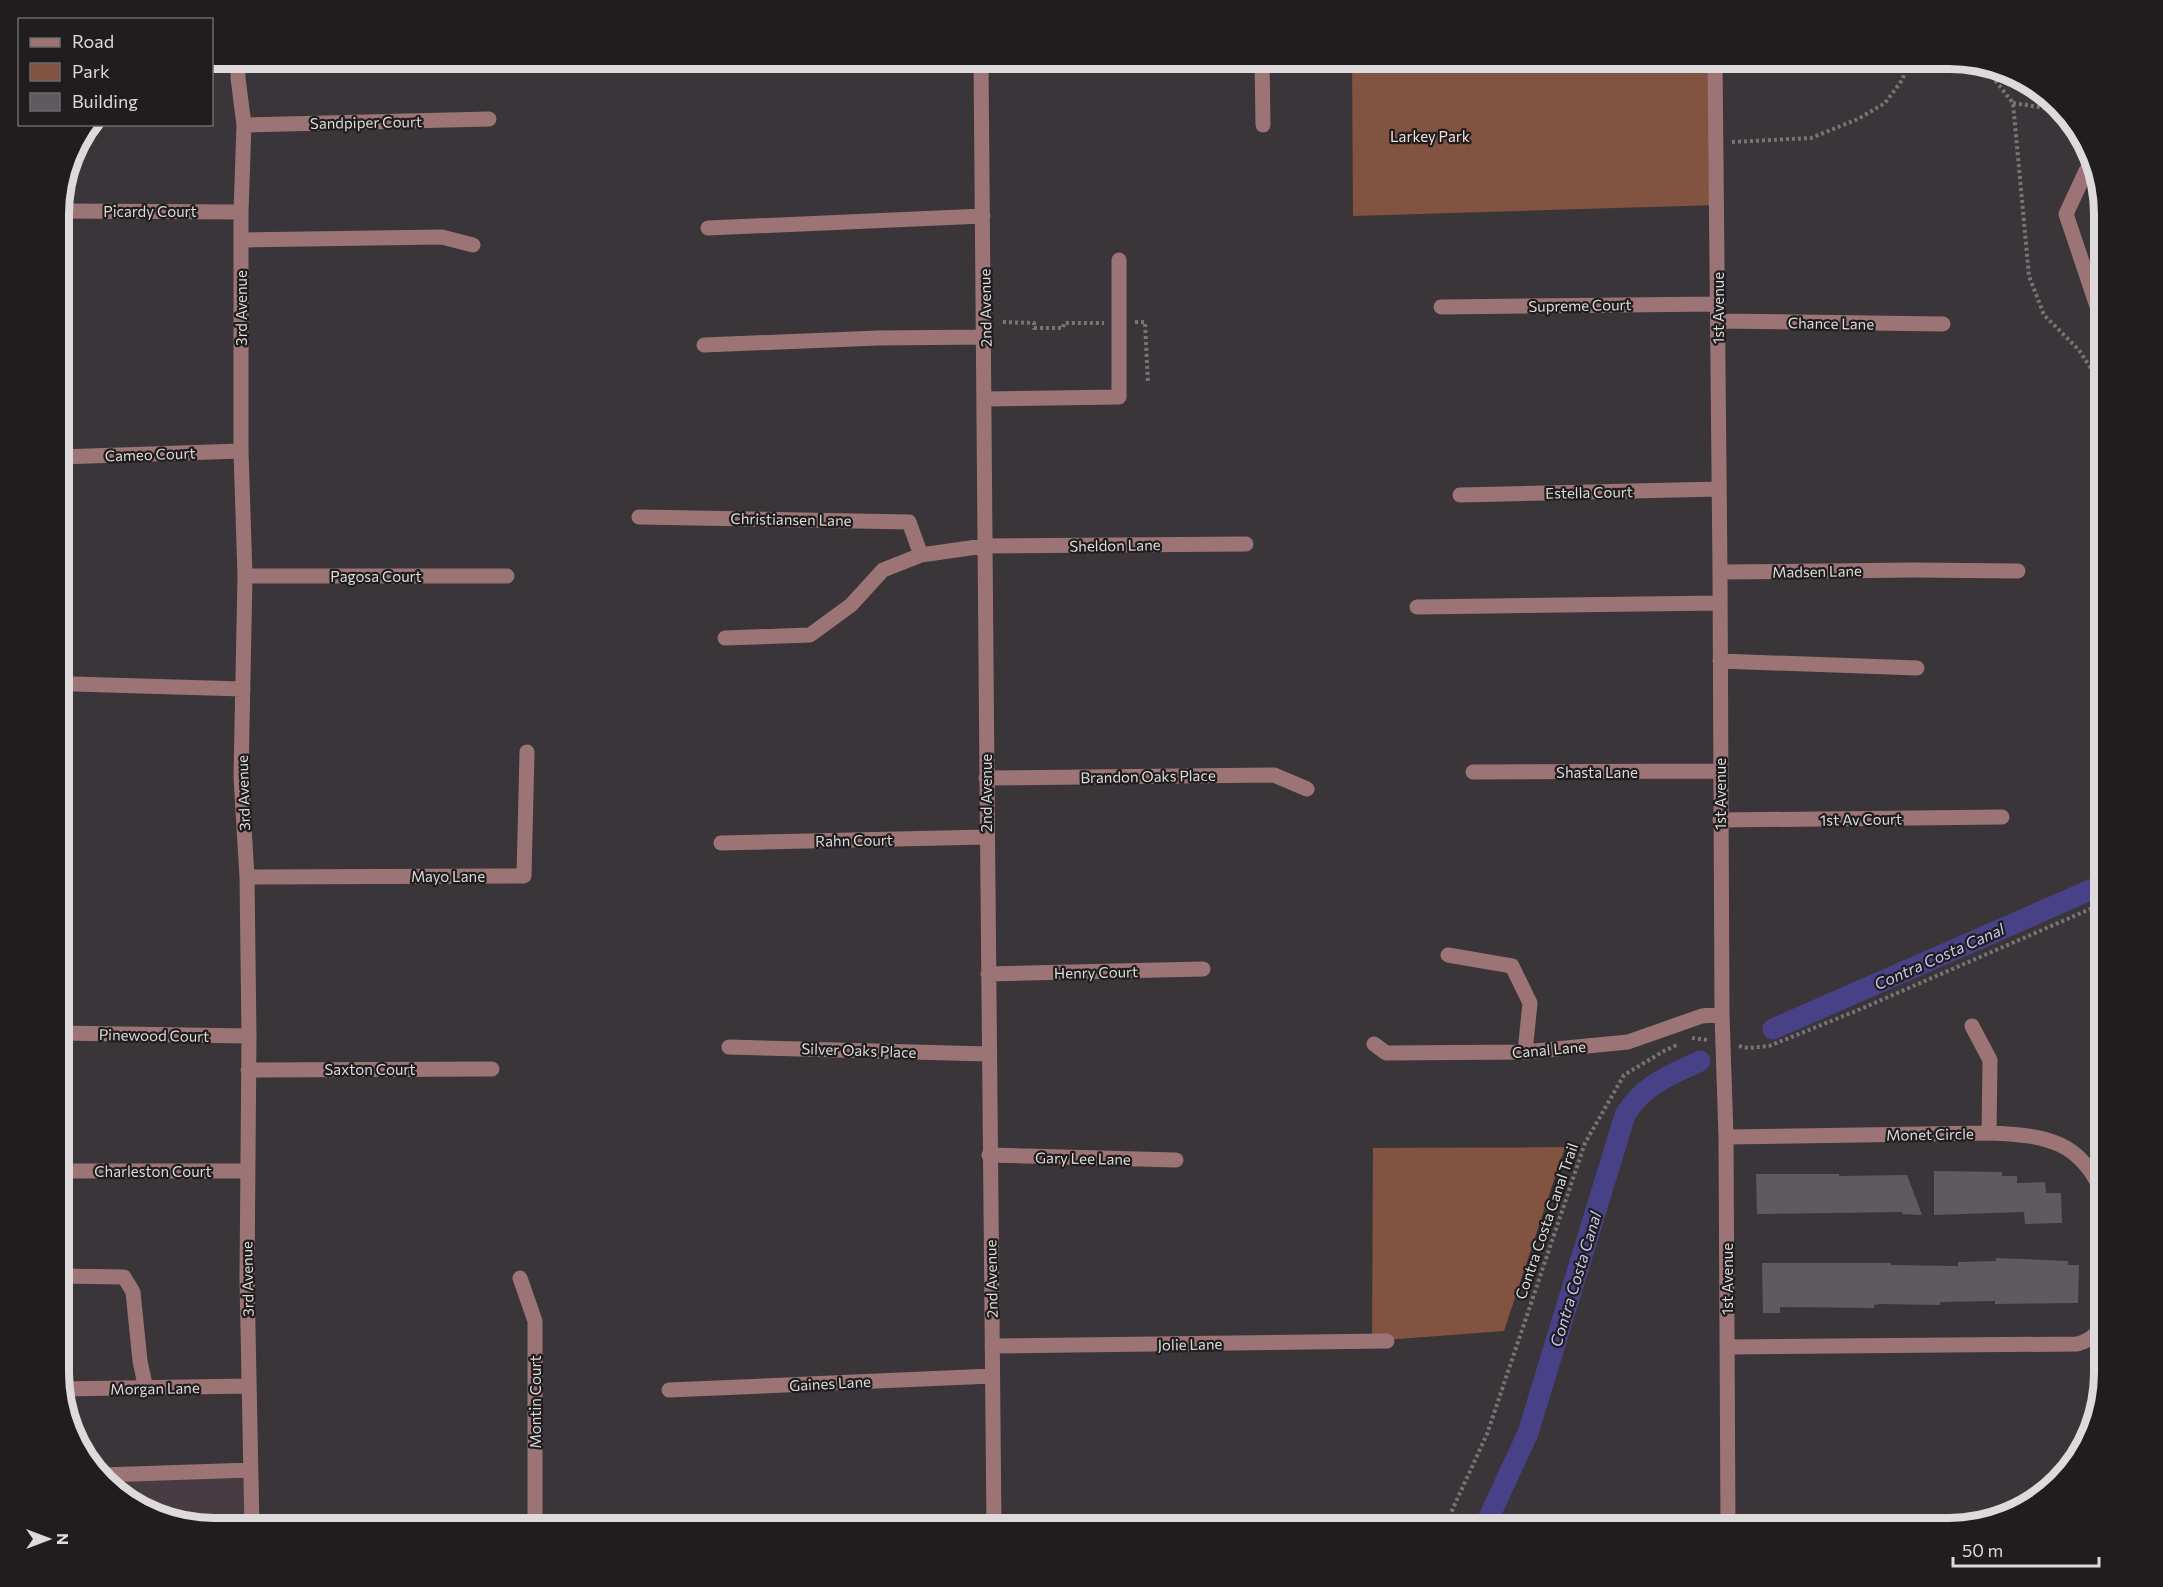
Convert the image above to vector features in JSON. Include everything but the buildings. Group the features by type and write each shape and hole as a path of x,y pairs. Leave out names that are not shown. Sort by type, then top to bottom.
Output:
{"street":[{"name":"3rd Avenue","path":"238,69 244,125 241,212 241,451 245,576 241,777 247,877 249,1036 247,1171 252,1518"},
{"name":"2nd Avenue","path":"981,69 986,338 984,546 994,1518"},
{"path":"1262,69 1263,125"},
{"name":"1st Avenue","path":"1715,69 1720,820 1726,1137 1728,1518"},
{"name":"Sandpiper Court","path":"244,125 489,119"},
{"path":"2087,170 2066,214 2094,297"},
{"name":"Picardy Court","path":"69,211 241,212"},
{"path":"708,228 983,216"},
{"path":"241,240 442,237 473,245"},
{"path":"985,399 1119,397 1119,260"},
{"name":"Supreme Court","path":"1441,307 1718,304"},
{"name":"Chance Lane","path":"1718,321 1943,324"},
{"path":"704,345 986,338"},
{"name":"Cameo Court","path":"69,457 241,451"},
{"name":"Estella Court","path":"1460,495 1719,489"},
{"name":"Christiansen Lane","path":"639,517 909,522 921,555"},
{"name":"Sheldon Lane","path":"725,638 810,634 851,605 883,570 921,555 984,546 1246,544"},
{"name":"Madsen Lane","path":"1720,573 1914,570 2018,572"},
{"name":"Pagosa Court","path":"245,576 507,576"},
{"path":"1417,607 1720,603"},
{"path":"1720,661 1917,668"},
{"path":"73,684 243,689"},
{"name":"Mayo Lane","path":"247,877 524,876 527,752"},
{"name":"Shasta Lane","path":"1473,772 1720,771"},
{"name":"Brandon Oaks Place","path":"986,778 1274,775 1307,789"},
{"name":"1st Av Court","path":"1720,820 2002,817"},
{"name":"Rahn Court","path":"721,843 987,837"},
{"path":"1448,955 1512,966 1530,1003 1526,1052"},
{"name":"Henry Court","path":"988,974 1203,969"},
{"name":"Canal Lane","path":"1374,1044 1386,1053 1526,1052 1628,1042 1702,1016 1722,1014"},
{"path":"1972,1026 1990,1060 1989,1133"},
{"name":"Pinewood Court","path":"69,1033 249,1036"},
{"name":"Silver Oaks Place","path":"729,1047 988,1054"},
{"name":"Saxton Court","path":"248,1070 492,1069"},
{"name":"Monet Circle","path":"1726,1137 2027,1134 2055,1141 2080,1156 2094,1175"},
{"name":"Gary Lee Lane","path":"989,1155 1176,1160"},
{"name":"Charleston Court","path":"69,1171 247,1171"},
{"path":"69,1276 124,1276 133,1292 140,1361 146,1389"},
{"name":"Montin Court","path":"520,1278 535,1321 535,1518"},
{"path":"1728,1347 2077,1344 2089,1341 2094,1336"},
{"name":"Jolie Lane","path":"992,1346 1387,1341"},
{"name":"Gaines Lane","path":"669,1390 992,1376"},
{"name":"Morgan Lane","path":"70,1389 249,1386"},
{"path":"110,1475 251,1470"}],"path":[{"path":"1716,143 1812,138 1858,119 1885,104 1903,80 1905,69"},
{"path":"1992,76 2013,103 2028,276 2044,315 2079,351 2094,375"},
{"path":"2013,103 2048,108"},
{"path":"1003,322 1034,323 1034,328 1063,328 1064,323 1145,322 1148,384"},
{"name":"Contra Costa Canal Trail","path":"1449,1518 1487,1434 1585,1143 1624,1075 1664,1051 1692,1038 1748,1048 1769,1046 2094,907"}],"shaded area":[{"path":"251,1470 252,1518 204,1518 167,1510 133,1494 110,1475"}],"green space":[{"name":"Larkey Park","path":"1352,69 1715,69 1717,205 1353,216"},
{"path":"1565,1147 1504,1331 1372,1341 1373,1148"}],"waterway":[{"name":"Contra Costa Canal","path":"1773,1029 2094,888"},
{"name":"Contra Costa Canal","path":"1489,1518 1528,1433 1625,1115 1632,1104 1649,1088 1700,1061"}]}
